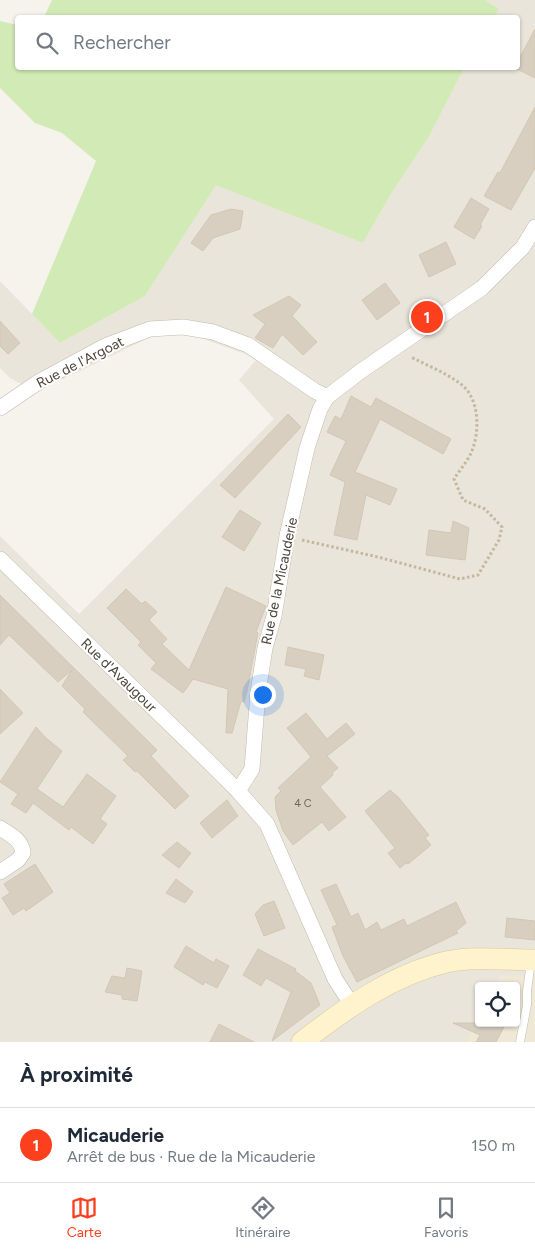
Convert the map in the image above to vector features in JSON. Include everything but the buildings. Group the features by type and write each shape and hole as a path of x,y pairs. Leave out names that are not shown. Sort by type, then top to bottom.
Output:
{"street":[{"name":"Rue de la Micauderie","path":"238,791 252,769 258,692 265,648 274,616 287,536 307,448 320,408 327,397 397,345 482,288 523,247 535,227"},
{"name":"Rue de l'Argoat","path":"0,408 40,381 105,346 150,329 183,327 213,332 248,345 327,397"},
{"name":"Rue d'Avaugour","path":"0,559 238,791"},
{"path":"238,791 267,824 335,979 352,1005"},
{"path":"0,828 19,841 23,847 23,853 18,860 0,872"},
{"path":"302,1042 352,1005 383,986 410,973 448,962 489,959 533,960"}],"lane":[{"path":"520,1042 533,960"}],"path":[{"path":"287,536 378,557 460,579 478,575 499,540 502,527 485,509 462,500 454,479 471,454 477,433 476,408 463,386 446,374 405,354 397,345"}],"shaded area":[{"path":"485,0 535,0 535,1042 0,1042 0,536 79,614 274,419 239,380 256,360 201,338 175,334 155,335 36,392 10,378 0,368 0,281 60,343 145,296 216,184 363,243 391,194 430,135 463,70 520,70 520,15 495,15 499,9"},
{"path":"501,975 535,976 535,1042 466,1042 475,1025 475,1027 520,1027 520,982 497,982"}],"green space":[{"path":"52,0 485,0 499,9 496,15 45,15"},
{"path":"0,21 15,25 15,70 463,70 430,135 391,194 363,243 216,185 145,296 60,343 32,314 96,161 62,133 35,123 0,88"}],"place":[{"name":"Micauderie","path":"427,317"}]}
